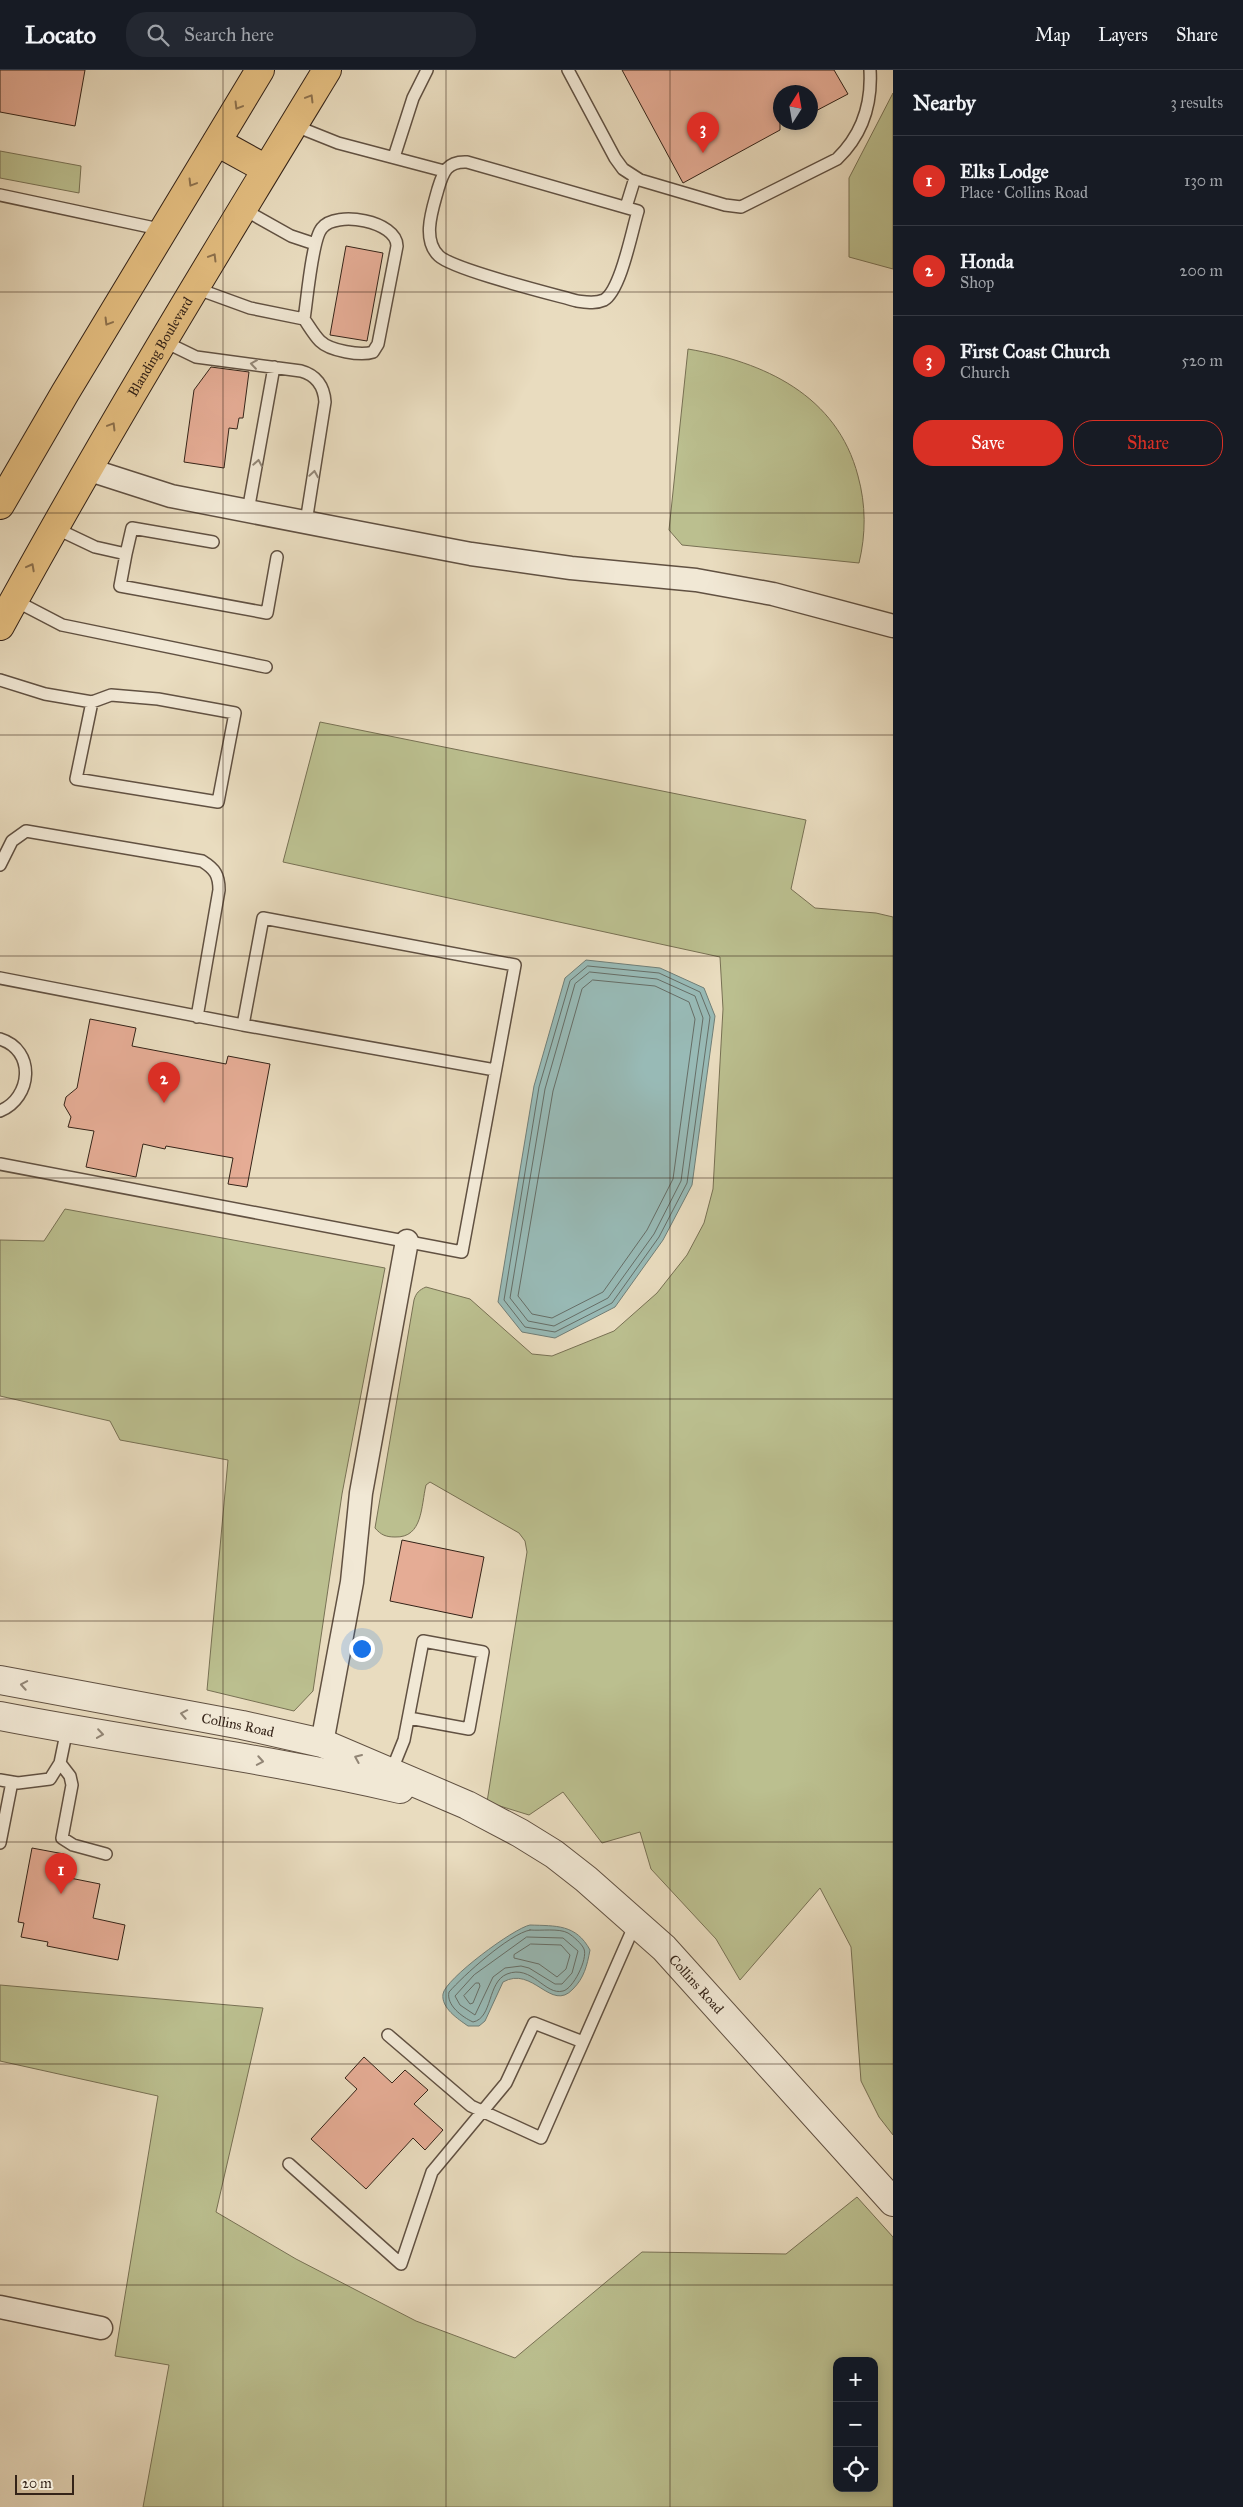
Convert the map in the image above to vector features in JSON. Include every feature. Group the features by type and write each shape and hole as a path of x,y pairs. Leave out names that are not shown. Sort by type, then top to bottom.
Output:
{"main road":[{"path":"0,505 65,392 260,70"},
{"name":"Blanding Boulevard","path":"0,626 53,527 87,469 327,70"},
{"path":"217,142 266,170"}],"street":[{"path":"87,469 171,496 248,511 471,554 571,568 696,580 773,594 893,626"},
{"path":"322,1743 352,1582 362,1493 407,1242"},
{"name":"Collins Road","path":"0,1680 242,1725 322,1743 467,1805 520,1833 554,1854 586,1878 636,1922 703,1989 893,2202"},
{"name":"Collins Road","path":"0,1716 346,1777 467,1805"},
{"path":"0,2307 102,2328"}],"lane":[{"path":"394,157 413,98 427,70"},
{"path":"568,70 615,158 623,169 636,178 725,205 748,206 837,159 849,147 868,107 871,90 870,70"},
{"path":"293,125 321,138 444,170"},
{"path":"467,162 638,211 616,284 604,300 592,303 577,301 463,268 438,256 432,241 430,223 444,170 452,164 467,162"},
{"path":"626,207 636,178"},
{"path":"0,195 164,230"},
{"path":"242,209 291,236 316,244"},
{"path":"195,288 250,308 304,319 325,345 359,352 374,352 378,344 397,246 394,237 386,230 368,222 347,219 333,220 324,225 319,232 316,244 304,319"},
{"path":"164,341 196,357 301,371 311,375 324,394 306,522"},
{"path":"248,511 274,367"},
{"path":"53,527 96,547 126,554"},
{"path":"213,542 132,528 120,586 267,613 277,556"},
{"path":"14,600 62,625 266,667"},
{"path":"0,680 45,694 92,702 111,695 158,699 235,713 218,802 76,779 92,702"},
{"path":"0,865 12,841 26,831 202,862 214,870 219,877 219,890 197,1017"},
{"path":"0,1164 462,1252 515,965 262,918 243,1025"},
{"path":"0,978 197,1017 495,1070"},
{"path":"0,1039 12,1045 19,1053 26,1072 22,1093 16,1101 0,1111"},
{"path":"391,1772 404,1740 423,1642 483,1652 469,1729 409,1718"},
{"path":"0,1843 6,1781 30,1782 50,1779 60,1763 67,1729"},
{"path":"60,1763 70,1776 72,1785 62,1838 73,1845 106,1854"},
{"path":"388,2035 471,2106 541,2138 636,1922"},
{"path":"289,2164 401,2264 432,2172 506,2083 534,2023 583,2042"}],"green space":[{"path":"893,93 893,269 849,257 849,178"},
{"path":"0,151 81,166 79,193 0,178"},
{"path":"688,349 744,363 770,374 794,387 815,404 833,424 848,448 861,487 864,519 859,563 682,545 669,530"},
{"path":"320,722 806,820 791,889 815,908 876,913 893,917 893,2135 879,2117 861,2081 851,1947 820,1888 740,1980 716,1939 651,1869 640,1832 602,1843 563,1792 529,1815 487,1802 527,1552 525,1541 519,1533 430,1482 426,1485 416,1527 411,1532 404,1536 389,1537 375,1528 414,1300 420,1291 426,1287 470,1299 532,1354 552,1356 614,1331 657,1293 687,1255 704,1223 713,1189 723,1009 720,957 283,862"},
{"path":"65,1209 385,1268 342,1494 313,1691 294,1711 207,1690 228,1460 120,1440 110,1421 0,1396 0,1240 44,1241"},
{"path":"0,1985 263,2008 216,2212 296,2259 416,2321 515,2358 642,2252 786,2254 857,2197 893,2237 893,2507 143,2507 169,2365 115,2356 158,2096 0,2061"}],"water":[{"path":"586,960 660,968 704,988 715,1016 692,1185 663,1240 615,1307 555,1338 522,1332 498,1302 534,1086 565,978"},
{"path":"530,1925 557,1926 578,1935 590,1950 580,1981 565,1995 557,1996 524,1979 514,1978 503,1982 485,2021 479,2026 468,2026 447,2008 443,1994 447,1987 455,1977 481,1955 510,1935"}],"building":[{"path":"0,70 85,70 75,126 0,112"},
{"path":"622,70 834,70 848,94 818,110 818,85 773,85 773,130 780,130 683,183"},
{"path":"346,246 383,253 367,341 330,335"},
{"path":"211,367 249,372 243,418 239,418 237,429 229,428 224,468 184,462 194,390"},
{"path":"90,1019 136,1028 132,1046 226,1064 228,1056 270,1064 247,1187 228,1184 233,1158 166,1146 165,1149 143,1144 136,1177 86,1167 94,1131 68,1127 71,1117 64,1105 66,1097 77,1088"},
{"path":"402,1540 484,1557 472,1618 390,1601"},
{"path":"32,1848 64,1854 60,1876 100,1884 93,1918 125,1925 118,1960 47,1946 48,1942 21,1937 24,1923 18,1922"},
{"path":"364,2057 392,2083 405,2070 428,2090 414,2104 443,2130 425,2150 413,2138 366,2189 311,2139 357,2089 345,2078"}],"place":[{"name":"First Coast Church","path":"703,153"},
{"name":"Honda","path":"164,1103"},
{"name":"Elks Lodge","path":"61,1894"}]}
